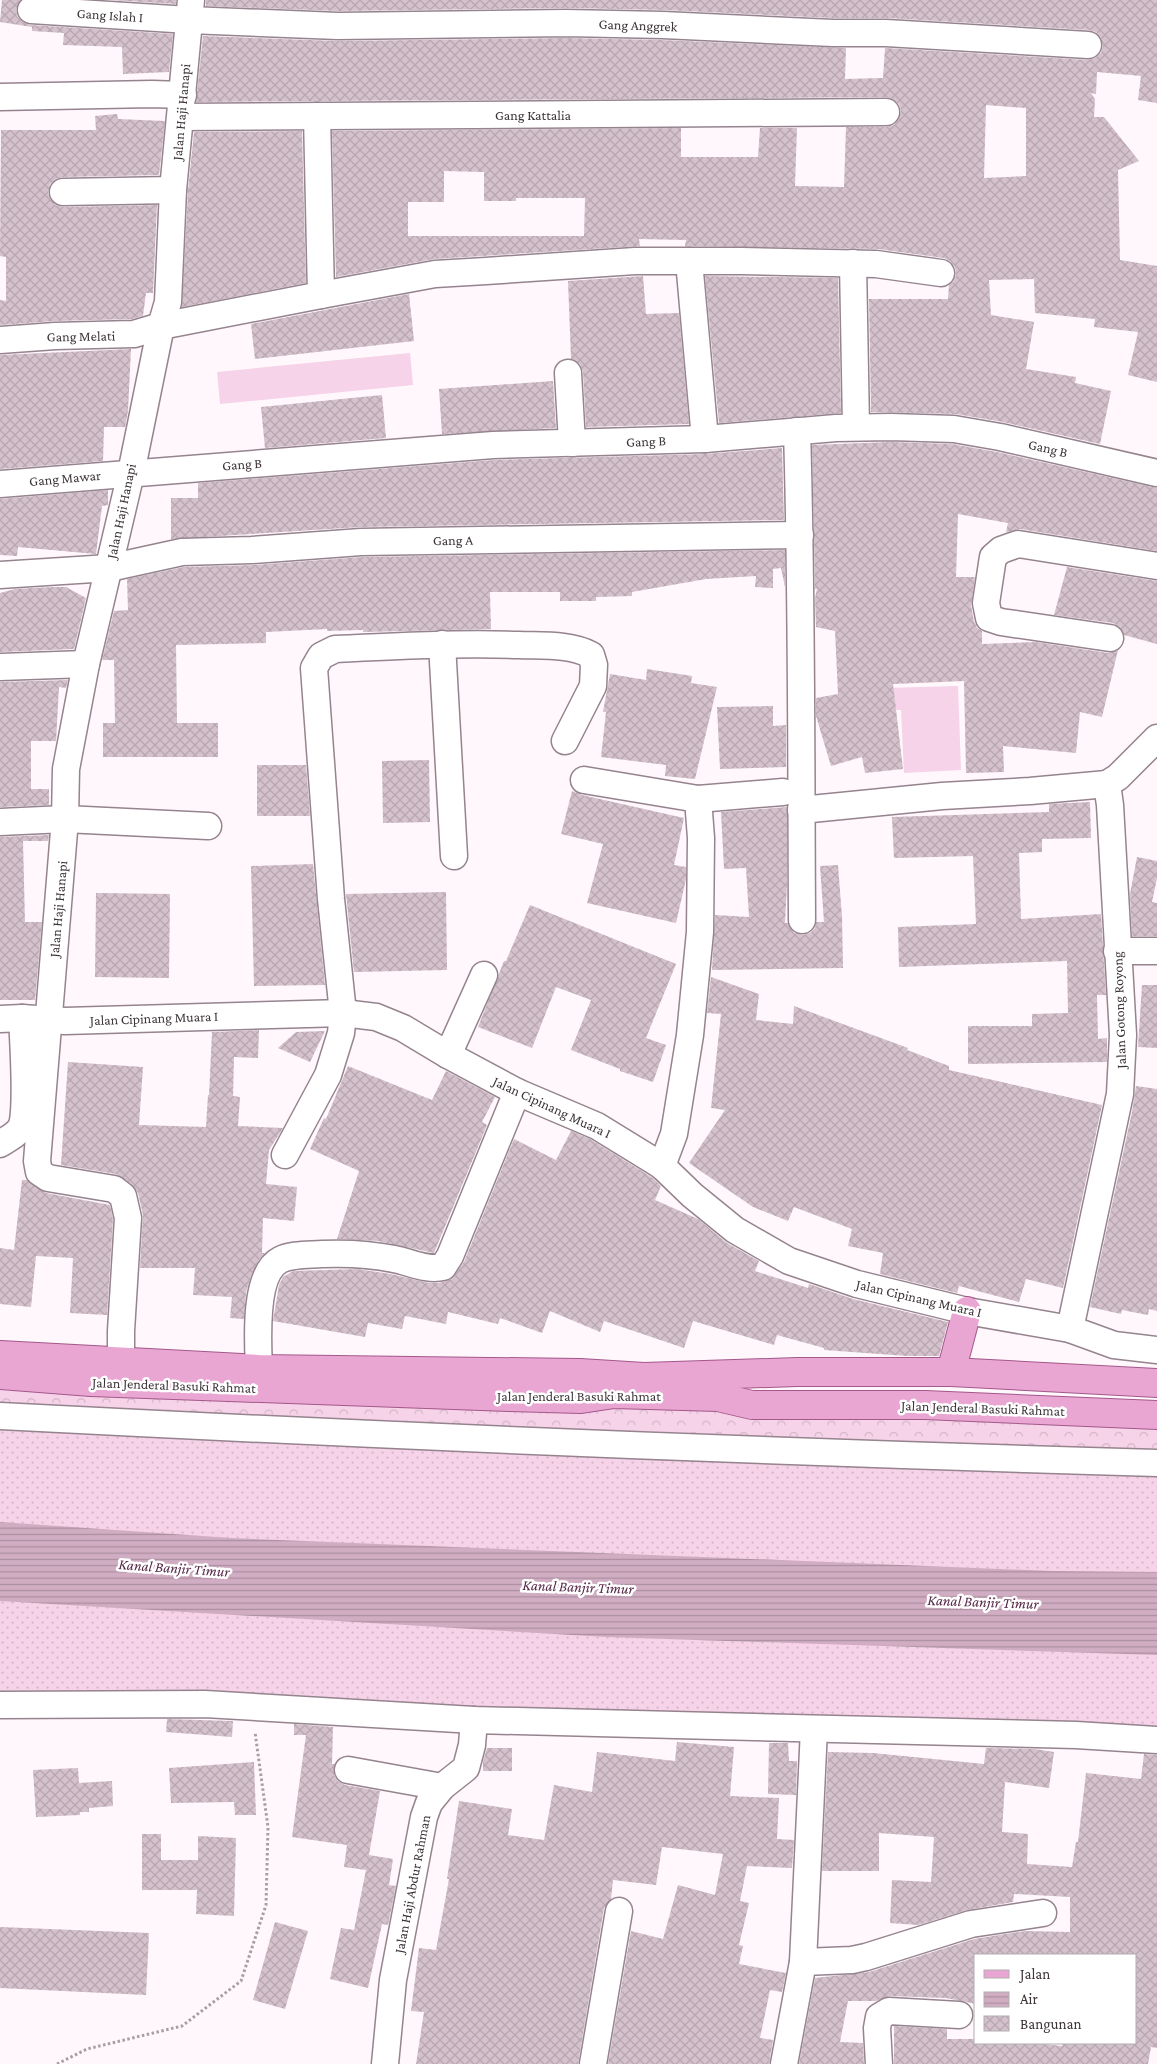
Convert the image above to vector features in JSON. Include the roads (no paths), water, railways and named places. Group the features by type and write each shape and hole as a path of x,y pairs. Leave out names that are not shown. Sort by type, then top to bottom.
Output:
{"main road":[{"path":"951,1372 967,1311"},
{"name":"Jalan Jenderal Basuki Rahmat","path":"0,1355 259,1369 580,1373 644,1377 797,1372 951,1372 1157,1382"},
{"name":"Jalan Jenderal Basuki Rahmat","path":"0,1376 91,1382 509,1397 581,1399 614,1394 718,1397 752,1405 925,1405 1157,1415"}],"street":[{"name":"Gang Islah I","path":"31,10 190,10"},
{"name":"Gang Anggrek","path":"190,10 338,26 566,23 663,25 833,33 886,33 1088,45"},
{"name":"Jalan Haji Hanapi","path":"122,1362 121,1331 128,1218 123,1196 114,1189 48,1178 39,1172 37,1161 65,819 66,770 86,664 131,473 160,326 168,302 173,190 190,10"},
{"name":"Gang Kattalia","path":"0,98 152,94 182,106 317,116 886,112"},
{"path":"317,116 321,295"},
{"path":"63,192 173,190"},
{"name":"Gang Melati","path":"0,340 55,336 134,334 160,326 435,274 635,261 853,263 876,264 941,273"},
{"path":"690,261 705,439"},
{"path":"853,263 856,428"},
{"path":"568,373 572,443"},
{"name":"Gang B","path":"131,473 494,445 705,439 856,428 954,429 1000,437 1157,473"},
{"path":"797,431 800,534 802,920"},
{"name":"Gang Mawar","path":"0,484 131,473"},
{"name":"Gang A","path":"0,575 109,568 182,552 252,550 361,542 800,534"},
{"path":"1110,638 1001,622 989,618 986,603 993,556 1001,550 1018,544 1157,566"},
{"path":"285,1156 328,1076 341,1033 343,1012 331,899 314,668 321,656 334,649 442,644 547,646 580,649 591,655 594,665 593,686 565,741"},
{"path":"442,644 454,856"},
{"path":"0,667 86,664"},
{"path":"801,810 942,796 1107,784 1118,777 1157,738"},
{"path":"584,780 698,799 784,792"},
{"name":"Jalan Gotong Royong","path":"1070,1329 1120,1094 1123,1035 1110,805 1107,784"},
{"path":"662,1166 674,1134 691,1025 700,932 701,838 698,799"},
{"path":"0,822 65,819 208,826"},
{"path":"1117,951 1157,950"},
{"path":"448,1055 484,975"},
{"name":"Jalan Cipinang Muara I","path":"11,1019 49,1021 343,1012 376,1017 403,1028 448,1055 517,1092 597,1126 662,1166 692,1195 735,1230 789,1261 856,1284 967,1311 1070,1329 1114,1345 1157,1350"},
{"path":"0,1144 15,1134 23,1125 24,1100 11,1019"},
{"path":"259,1369 257,1332 259,1305 263,1284 268,1273 279,1260 300,1255 359,1254 394,1259 434,1269 443,1267 450,1256 517,1092"},
{"path":"0,1416 474,1438 944,1457 1157,1463"},
{"path":"0,1705 205,1704 474,1720 814,1728 1157,1740"},
{"name":"Jalan Haji Abdur Rahman","path":"385,2064 393,1980 424,1817 429,1803 442,1787 466,1768 472,1745 474,1720"},
{"path":"784,2064 803,1962 814,1728"},
{"path":"348,1770 442,1787"},
{"path":"593,2064 619,1911"},
{"path":"803,1962 852,1960 971,1924 1043,1913"},
{"path":"879,2064 877,2028 879,2017 889,2011 959,2015"}],"water":[{"name":"Kanal Banjir Timur","path":"0,1522 231,1538 1052,1571 1157,1572 1157,1655 606,1637 0,1601"}]}
